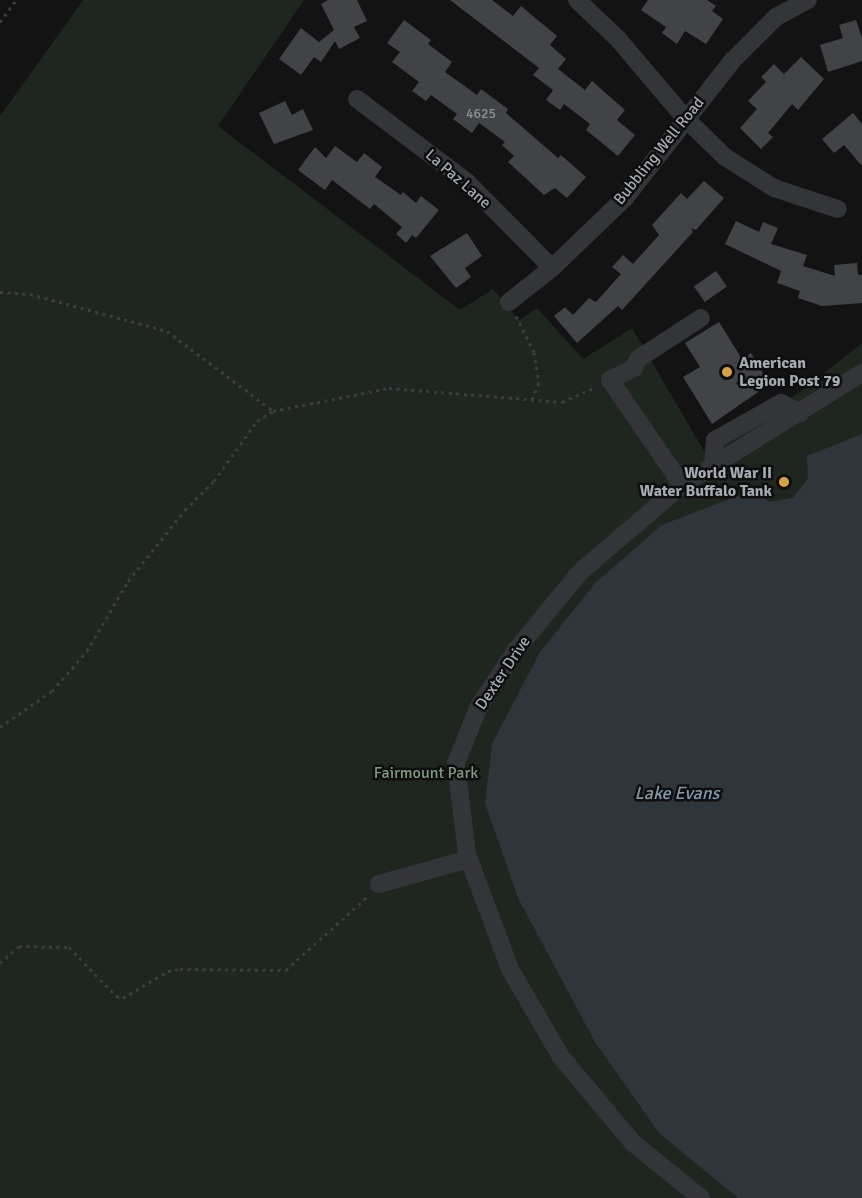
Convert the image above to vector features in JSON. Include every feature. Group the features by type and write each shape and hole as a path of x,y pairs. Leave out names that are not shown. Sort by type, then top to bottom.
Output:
{"street":[{"path":"577,0 618,39 685,118 724,157 774,188 838,208"},
{"name":"Bubbling Well Road","path":"509,303 552,268 625,198 685,118 733,60 776,17 808,0"},
{"name":"La Paz Lane","path":"357,99 465,181 552,268"},
{"path":"682,485 610,380 634,368 638,358 701,318"},
{"name":"Dexter Drive","path":"701,1198 633,1143 561,1057 510,969 469,859 456,763 479,706 516,650 580,572 682,485 801,414 862,372"},
{"path":"379,884 469,859"}],"path":[{"path":"0,22 16,0"},
{"path":"0,292 30,294 166,331 273,411"},
{"path":"509,303 534,352 539,383 531,401"},
{"path":"0,727 52,691 87,651 128,581 185,510 214,481 257,421 273,411 389,388 562,402 610,380"},
{"path":"0,963 19,946 69,947 116,996 123,998 168,971 286,969 379,884"}],"green space":[{"name":"Fairmount Park","path":"83,0 304,0 218,126 460,310 493,289 519,320 537,308 583,359 632,328 704,451 803,390 862,343 862,1198 0,1198 0,116"}],"water":[{"name":"Lake Evans","path":"862,434 862,1198 738,1198 659,1133 595,1042 518,898 485,803 492,744 540,652 596,582 662,525 753,490 769,502 793,498 808,478 807,456"}],"building":[{"path":"328,0 357,0 367,21 354,27 360,38 339,49 335,41 321,62 314,57 301,75 279,59 301,28 319,42 334,30 321,4"},
{"path":"450,0 492,0 513,16 521,6 557,36 550,45 566,59 558,69 585,90 592,81 625,110 617,120 635,135 618,156 586,130 590,124 564,104 560,110 546,100 553,90 533,75 539,68"},
{"path":"648,0 707,0 716,6 712,11 723,19 706,44 685,31 677,44 662,33 666,27 641,10"},
{"path":"404,20 431,40 428,44 452,62 445,72 477,95 481,89 508,109 506,113 558,158 561,155 586,177 567,198 555,188 544,195 508,162 514,156 502,145 505,142 479,123 472,133 453,119 457,114 431,95 426,101 412,91 419,82 392,62 400,52 387,43"},
{"path":"856,20 862,38 862,61 828,72 820,45 843,38 839,25"},
{"path":"801,57 824,79 798,110 792,104 768,133 773,137 761,149 740,128 757,109 748,101 766,82 761,77 774,64 784,74"},
{"path":"285,101 292,115 303,109 313,130 274,144 259,113"},
{"path":"853,113 862,124 862,166 844,145 834,153 822,139"},
{"path":"335,146 357,162 364,153 382,167 375,177 401,195 403,192 416,203 421,196 439,210 416,238 412,235 406,243 396,234 402,227 374,204 370,209 332,180 325,190 298,170 315,147 326,158"},
{"path":"704,181 724,198 696,230 691,228 693,232 622,310 618,306 577,343 554,316 565,307 573,315 589,298 596,302 621,274 612,267 623,255 633,264 659,235 652,225 681,193 687,199"},
{"path":"736,221 759,232 763,222 778,228 771,244 807,255 803,266 835,276 834,265 857,263 858,275 862,275 862,303 822,306 798,298 800,291 777,283 781,271 725,244"},
{"path":"467,233 482,256 465,268 471,277 456,288 430,256"},
{"path":"716,271 727,287 705,302 694,286"},
{"name":"American Legion Post 79","path":"719,322 742,359 751,353 766,378 757,383 761,390 712,424 683,377 700,367 685,343"}],"place":[{"name":"American Legion Post 79","path":"727,372"},
{"name":"World War II Water Buffalo Tank","path":"784,482"}]}
